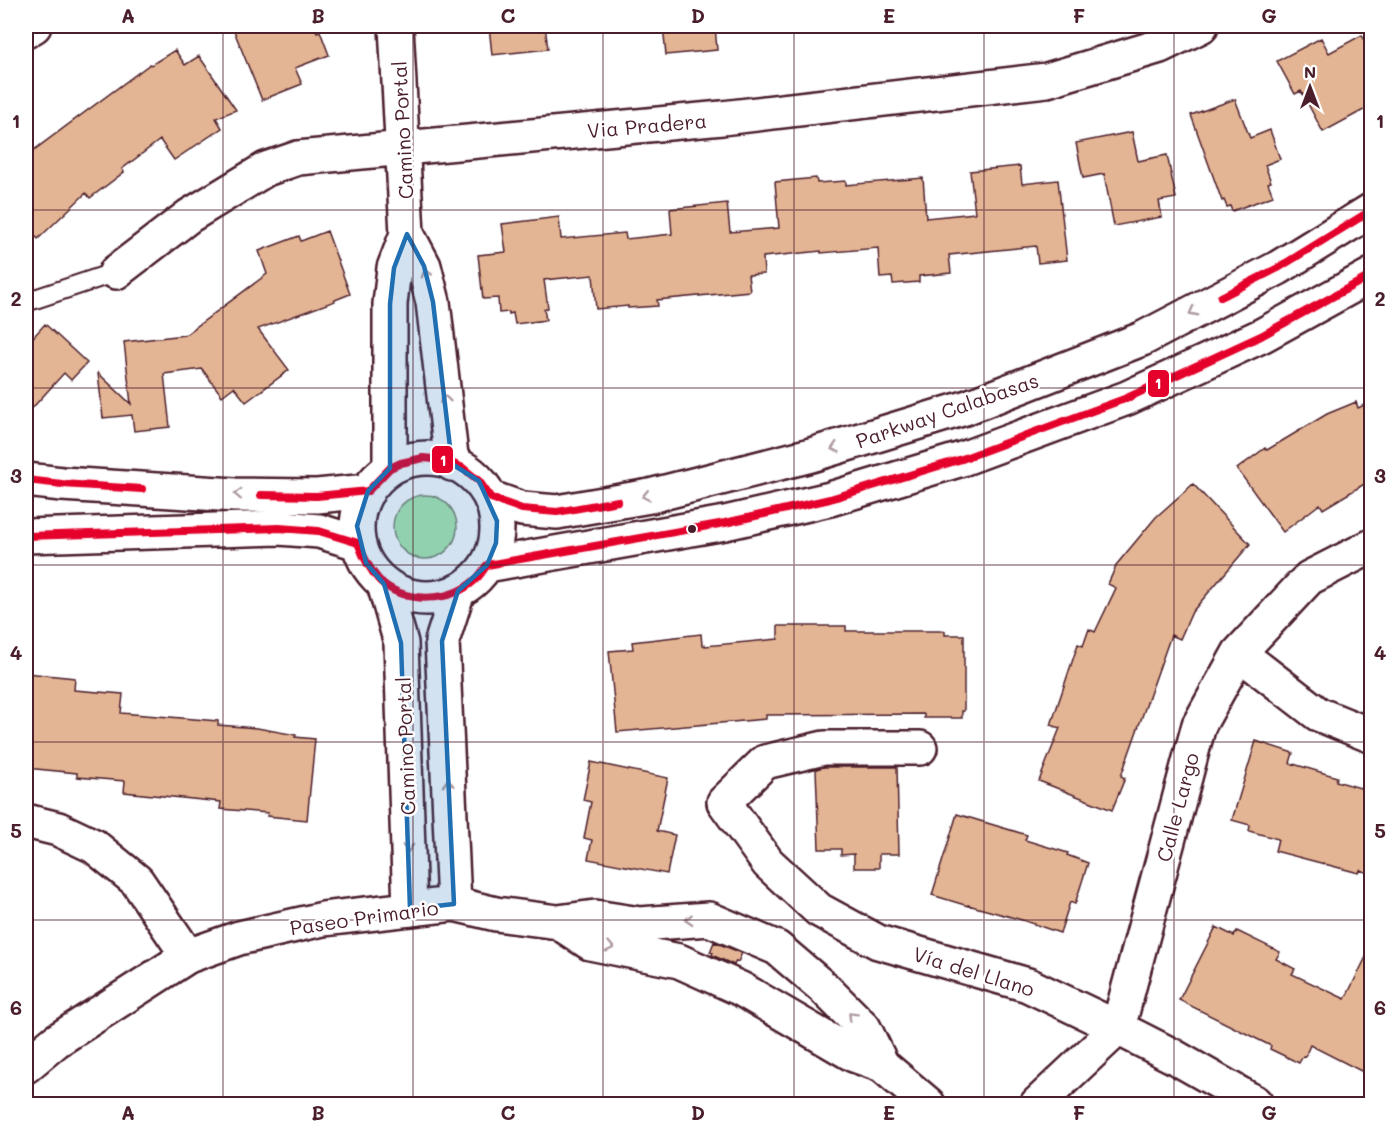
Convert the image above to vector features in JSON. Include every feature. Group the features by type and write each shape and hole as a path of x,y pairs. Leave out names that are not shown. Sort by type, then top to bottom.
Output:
{"street":[{"path":"26,31 34,26"},
{"name":"Camino Portal","path":"379,480 390,356 390,304 394,268 407,234 396,26"},
{"name":"Via Pradera","path":"116,272 189,216 266,169 298,158 722,118 1047,80 1160,46 1201,26"},
{"name":"Parkway Calabasas","path":"491,498 522,509 557,512 650,496 811,455 965,408 1142,339 1278,268 1371,210"},
{"name":"Camino Portal","path":"407,234 424,266 433,302 452,464"},
{"path":"487,565 725,523 830,499 962,459 1127,398 1261,336 1371,275"},
{"path":"390,356 401,346 414,341 428,343 439,352"},
{"path":"423,458 444,460 463,468 480,481 491,498 497,520 496,543 487,565 474,581 458,591 438,597 418,598 398,592 384,584 366,563 358,543 357,526 360,508 379,480 401,463 423,458"},
{"path":"26,480 235,495 317,496 379,480"},
{"path":"26,536 279,528 319,531 358,543"},
{"name":"Calle Largo","path":"1118,1028 1199,725 1239,653 1310,578 1371,546"},
{"name":"Camino Portal","path":"384,584 401,643 411,909"},
{"name":"Camino Portal","path":"454,904 442,641 458,591"},
{"path":"1239,653 1318,714 1371,736"},
{"name":"Vía del Llano","path":"920,748 824,748 765,762 724,802 768,863 819,910 878,942 1028,985 1173,1056 1256,1104"},
{"path":"26,821 58,829 94,846 138,881 188,956"},
{"name":"Paseo Primario","path":"26,1066 56,1041 188,956 239,938 323,919 454,904 496,914 558,922 595,916 640,924 709,919 777,948 824,988 864,1028 882,1065"},
{"name":"Paseo Primario","path":"558,922 590,942 679,961 741,989 854,1054 882,1065 928,1104"},
{"path":"1037,1104 1118,1028"}],"lane":[{"path":"26,302 116,272"}],"highlighted area":[{"path":"407,234 424,266 433,302 452,464 479,481 497,521 496,543 487,565 458,591 442,641 454,904 410,909 401,643 384,584 366,563 357,526 368,491 390,468 390,304 394,268"}],"green space":[{"path":"425,495 443,501 451,509 457,527 451,545 443,553 425,559 407,553 399,545 393,527 399,509 407,501"}],"building":[{"path":"232,26 314,26 317,32 320,31 329,55 295,68 302,84 262,100"},
{"path":"489,26 545,26 548,49 492,55"},
{"path":"663,26 715,26 717,50 666,55"},
{"path":"1362,35 1371,53 1371,106 1323,132 1301,91 1295,94 1277,61 1321,38 1329,53"},
{"path":"175,50 185,65 199,56 236,110 216,118 222,128 174,160 160,140 122,169 124,172 90,198 86,193 38,239 26,226 26,156 150,64"},
{"path":"1235,99 1250,138 1270,130 1280,159 1265,165 1273,196 1232,211 1224,200 1222,201 1191,115"},
{"path":"1132,132 1138,161 1167,155 1176,198 1159,201 1162,217 1114,226 1104,174 1083,178 1076,143"},
{"path":"1020,166 1022,184 1058,180 1067,260 1038,263 1036,246 949,255 951,273 919,276 919,282 893,284 892,277 880,278 878,248 763,257 764,274 748,275 750,291 657,300 658,306 628,308 628,306 596,309 593,275 544,280 548,308 544,309 546,320 515,324 513,313 499,313 498,298 483,299 478,255 506,252 502,224 559,217 561,239 625,233 626,239 672,234 670,209 727,203 730,232 779,228 775,182 816,178 817,183 846,181 846,185 923,178 926,218 975,213 970,171"},
{"path":"327,231 350,294 258,329 289,370 246,402 234,387 222,396 202,369 164,374 170,427 134,431 132,415 103,418 98,373 131,404 124,342 185,335 267,274 259,251 299,236 301,241"},
{"path":"45,324 87,363 71,380 64,373 26,415 26,345"},
{"path":"1356,402 1358,408 1371,402 1371,480 1323,509 1320,504 1283,532 1237,469 1265,448 1267,450 1327,414"},
{"path":"1193,484 1250,544 1192,612 1180,639 1171,635 1121,776 1125,778 1112,810 1039,781 1060,728 1051,725 1078,644 1083,646 1089,629 1095,632 1116,588 1108,584 1117,564 1156,517"},
{"path":"778,626 846,626 846,631 945,631 945,635 964,635 964,711 962,711 962,718 924,718 924,714 766,715 766,719 617,732 609,651 633,649 632,642 701,634 702,645 705,646 778,639"},
{"path":"26,673 75,678 74,690 123,694 121,713 218,721 218,725 257,728 315,739 307,820 267,816 268,813 220,809 221,802 124,792 125,781 77,777 77,773 26,768"},
{"path":"1256,741 1293,753 1290,763 1337,777 1336,781 1371,791 1371,874 1360,870 1359,873 1275,851 1278,839 1249,831 1250,825 1232,820"},
{"path":"591,762 668,778 657,831 675,835 667,874 588,859 592,840 584,838 591,802 583,800"},
{"path":"824,767 897,767 899,854 879,854 879,868 854,868 854,854 841,855 841,849 819,849 816,769"},
{"path":"957,814 1027,835 1025,840 1068,853 1067,855 1088,863 1075,904 1070,902 1060,933 932,895"},
{"path":"1216,927 1234,936 1237,931 1280,952 1276,959 1295,969 1292,974 1345,999 1371,947 1371,1076 1310,1045 1305,1057 1303,1056 1299,1063 1270,1049 1271,1046 1179,1000"},
{"path":"714,942 742,953 738,962 736,961 734,965 712,955 713,953 710,952"}],"transit line":[{"name":"1","path":"1221,297 1278,268 1372,210"},
{"name":"1","path":"26,536 279,528 319,531 358,543 372,571 389,588 414,597 440,596 465,588 487,565 725,523 830,499 962,459 1127,398 1261,336 1372,275"},
{"name":"1","path":"261,495 317,496 368,491 390,468 423,458 444,460 463,468 479,481 491,498 522,509 557,512 618,501"},
{"name":"1","path":"26,480 142,489"}]}
